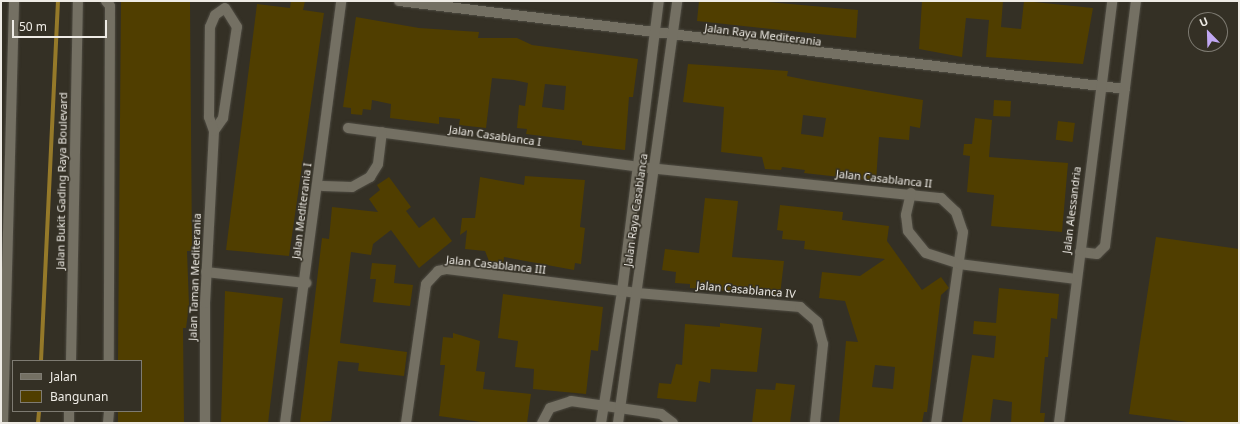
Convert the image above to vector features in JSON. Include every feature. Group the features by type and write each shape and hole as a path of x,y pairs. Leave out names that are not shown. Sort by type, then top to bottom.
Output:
{"street":[{"path":"3,423 8,396 14,1"},
{"name":"Jalan Bukit Gading Raya Boulevard","path":"70,360 80,1"},
{"path":"106,1 110,6 109,360"},
{"name":"Jalan Mediterania I","path":"285,423 306,282 341,1"},
{"name":"Jalan Raya Mediterania","path":"399,1 654,34 1125,89"},
{"name":"Jalan Raya Casablanca","path":"601,423 622,292 639,168 659,1"},
{"name":"Jalan Raya Casablanca","path":"618,423 677,1"},
{"name":"Jalan Alessandria","path":"1059,423 1100,86 1112,1"},
{"path":"1080,252 1097,254 1105,246 1136,1"},
{"name":"Jalan Taman Mediterania","path":"205,423 206,272 214,131 209,117 210,27 215,16 225,5 238,27 223,118 214,131"},
{"name":"Jalan Casablanca I","path":"348,128 639,168"},
{"path":"322,186 352,187 370,177 378,164 382,132"},
{"name":"Jalan Casablanca II","path":"639,168 911,193 941,198 956,212 964,232 958,264 936,423"},
{"path":"911,193 906,215 911,237 926,253 958,264 1076,279"},
{"name":"Jalan Casablanca III","path":"406,423 426,284 438,271 637,293"},
{"path":"206,272 306,282"},
{"name":"Jalan Casablanca IV","path":"637,293 787,304 810,314 823,344 815,423"},
{"path":"542,423 550,408 558,403 604,403 620,405 661,414 673,423"},
{"path":"69,412 69,423"},
{"path":"108,423 109,412"}],"building":[{"path":"121,1 190,1 192,251 187,251 189,305 186,328 183,328 184,423 118,423 118,412 142,412 142,360 118,360"},
{"path":"291,1 305,1 303,10 324,13 289,256 226,250 257,4 290,8"},
{"path":"699,1 755,1 858,10 856,38 697,21"},
{"path":"922,1 1003,1 1001,27 1021,29 1024,1 1093,8 1083,64 986,57 989,20 966,18 962,57 919,49"},
{"path":"356,17 419,28 479,32 478,38 517,38 532,45 638,59 633,97 629,97 625,150 582,145 582,141 526,134 527,129 517,128 519,105 525,106 528,83 514,80 492,78 486,128 459,125 460,119 439,117 439,124 390,118 391,104 372,100 371,110 363,109 362,115 351,114 351,108 343,107","holes":["545,84 566,86 564,110 542,107"]},
{"path":"688,64 788,71 787,76 923,100 920,128 910,126 909,140 879,137 876,181 804,173 805,170 782,167 781,170 765,169 762,157 721,152 724,107 683,102","holes":["803,115 826,118 823,137 801,134"]},
{"path":"994,100 1011,101 1010,117 993,116"},
{"path":"975,118 992,120 989,157 1068,163 1062,232 991,226 994,195 967,192 970,156 963,155 964,144 972,144"},
{"path":"1058,121 1075,123 1073,142 1056,140"},
{"path":"525,176 585,180 580,227 585,228 581,264 575,263 574,270 504,257 503,263 489,261 485,251 465,249 467,230 460,235 462,218 475,218 480,177 524,185"},
{"path":"389,177 411,207 406,211 419,228 434,217 452,241 419,268 391,230 373,244 371,255 351,252 340,343 407,352 404,376 358,371 359,363 338,361 331,421 300,423 322,238 329,239 332,207 378,212 369,199 380,190 377,185"},
{"path":"705,198 738,201 732,257 784,261 780,295 690,288 690,284 675,283 676,272 662,270 665,249 699,253"},
{"path":"780,205 843,212 842,220 889,226 887,241 922,290 941,277 949,288 941,295 927,412 924,412 922,423 839,423 846,341 858,342 845,301 819,298 822,272 860,276 885,259 804,249 805,241 782,239 783,231 777,230","holes":["875,365 895,367 893,389 872,387"]},
{"path":"1156,237 1239,249 1239,423 1195,423 1129,414"},
{"path":"372,263 396,265 394,283 413,285 410,306 373,302 376,279 370,279"},
{"path":"999,288 1059,294 1057,319 1051,318 1048,357 1045,357 1040,413 1045,413 1044,423 1011,423 1012,402 993,399 990,423 962,423 972,355 994,358 996,336 973,334 974,321 996,323"},
{"path":"225,291 283,298 268,423 221,423"},
{"path":"503,294 603,307 598,351 591,350 586,394 533,389 534,369 515,367 518,341 498,338"},
{"path":"720,323 762,328 757,372 711,369 710,383 699,381 696,402 657,398 659,383 671,384 676,364 682,365 685,324 720,327"},
{"path":"453,333 480,341 476,371 485,372 483,389 531,394 527,423 488,423 439,416 445,365 440,365 443,337 453,338"},
{"path":"776,383 795,385 790,423 752,423 756,389 775,390"}],"waterway":[{"path":"41,360 58,1"},
{"path":"38,423 39,412"}]}
